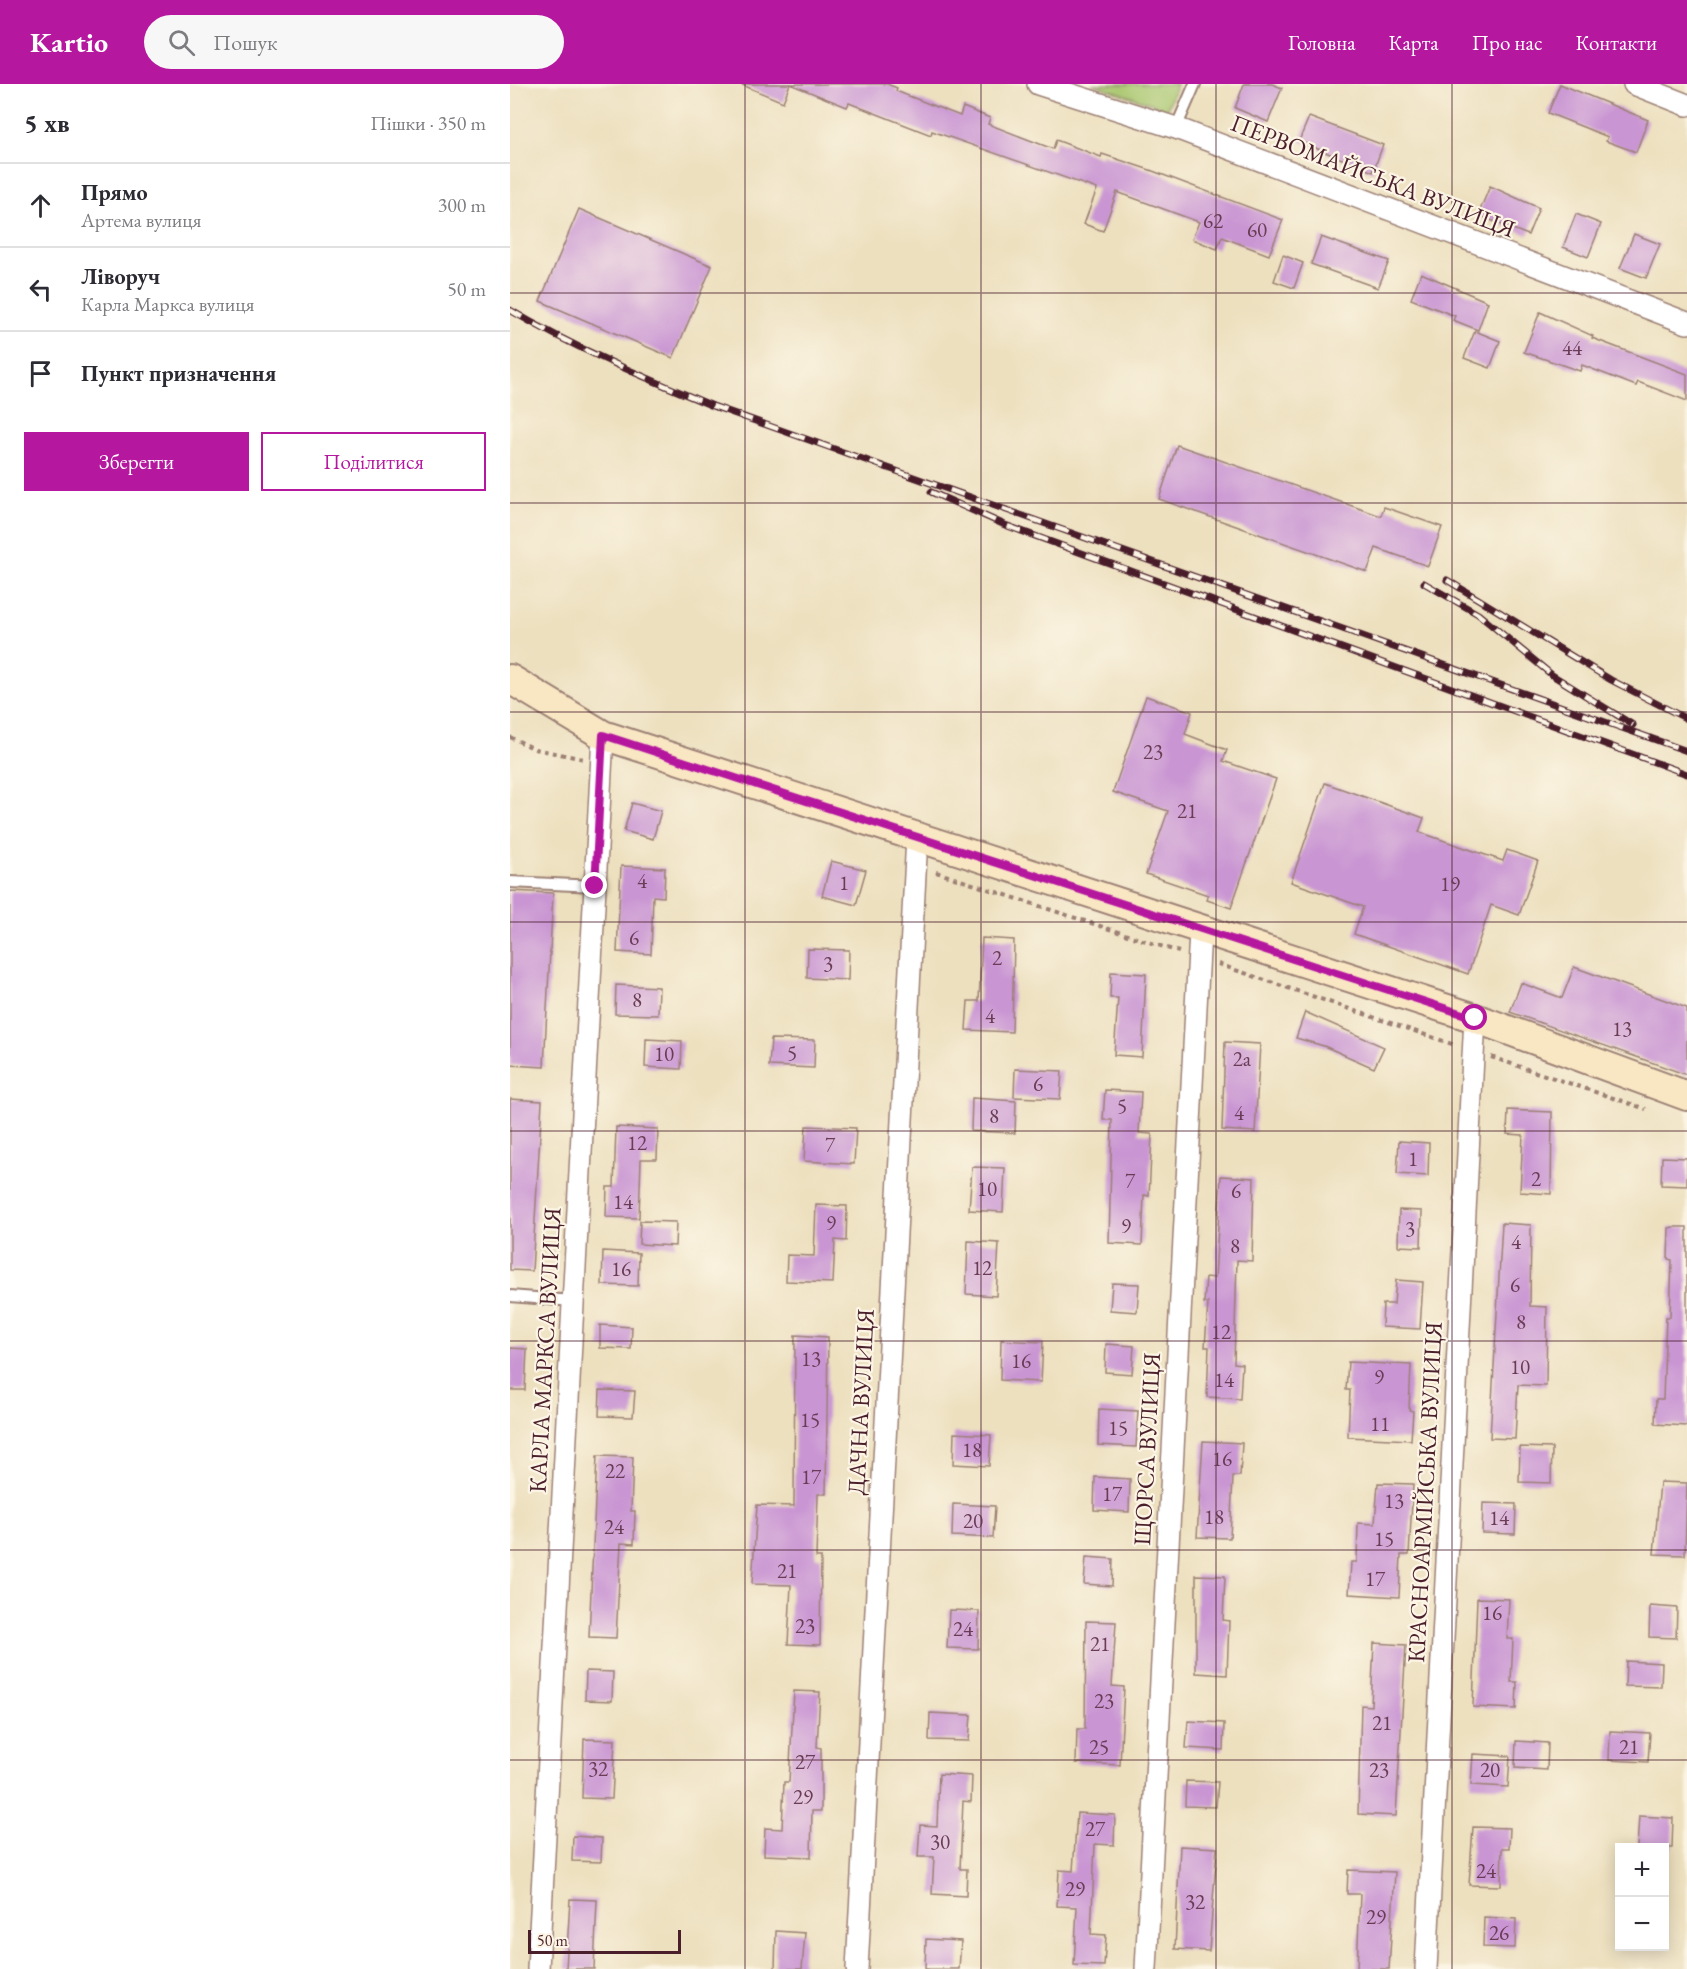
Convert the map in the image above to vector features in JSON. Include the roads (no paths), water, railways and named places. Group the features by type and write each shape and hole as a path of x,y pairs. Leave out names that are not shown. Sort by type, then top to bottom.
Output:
{"main road":[{"path":"510,679 602,748 1199,944 1475,1018 1687,1096"}],"street":[{"name":"ПЕРВОМАЙСЬКА ВУЛИЦЯ","path":"1038,84 1176,128 1687,323"},
{"path":"1634,84 1687,105"},
{"name":"КАРЛА МАРКСА ВУЛИЦЯ","path":"538,1969 602,748"},
{"name":"ДАЧНА ВУЛИЦЯ","path":"857,1969 916,851"},
{"name":"ЩОРСА ВУЛИЦЯ","path":"1146,1969 1199,944"},
{"name":"КРАСНОАРМІЙСЬКА ВУЛИЦЯ","path":"1426,1969 1475,1018"}],"lane":[{"path":"1176,128 1195,84"},
{"path":"510,882 595,886"},
{"path":"510,1296 573,1301"}],"railway":[{"path":"510,310 584,349 713,406 1687,751"},
{"path":"931,492 1005,525 1687,774"},
{"path":"1447,580 1611,680 1687,719"},
{"path":"1424,583 1478,614 1552,675 1633,725"}]}
